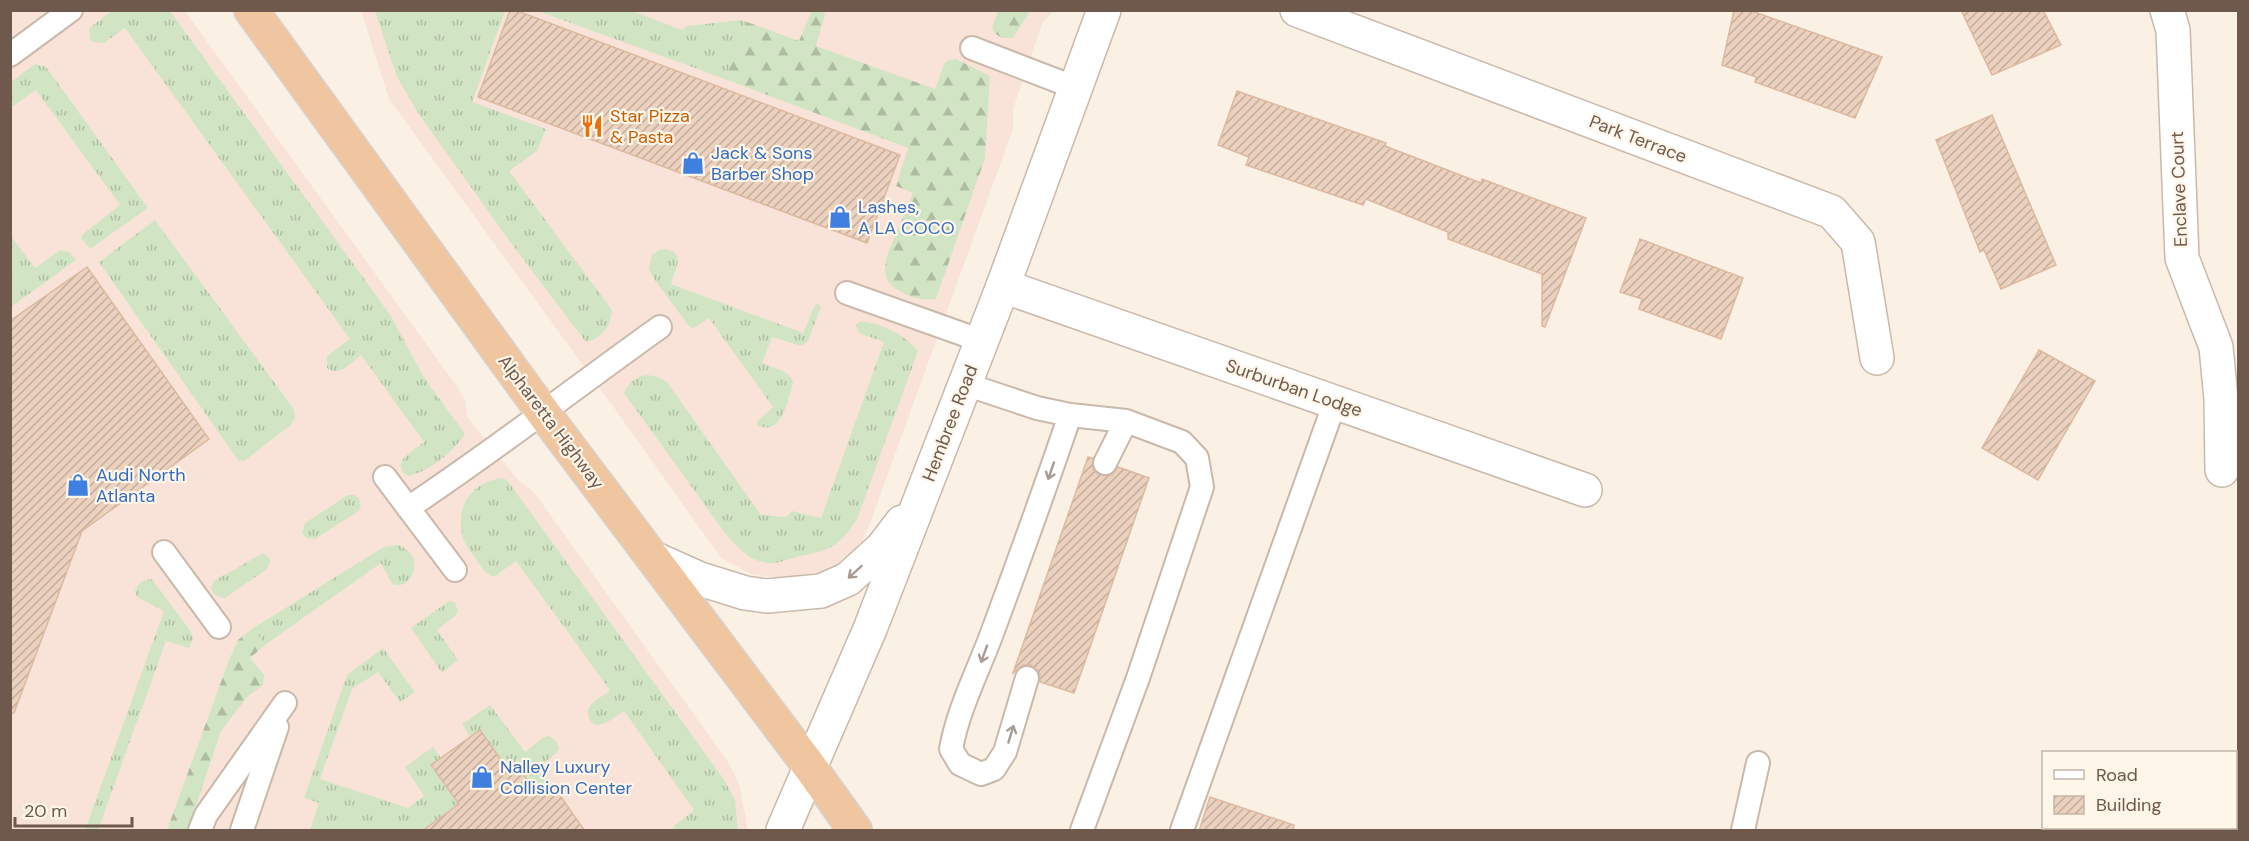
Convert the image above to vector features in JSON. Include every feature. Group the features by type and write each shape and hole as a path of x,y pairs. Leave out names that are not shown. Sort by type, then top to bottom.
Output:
{"highway":[{"name":"Alpharetta Highway","path":"253,11 542,411 810,767 855,831"}],"street":[{"name":"Hembree Road","path":"783,831 870,629 1003,286 1104,10"},
{"name":"Park Terrace","path":"1297,10 1832,212 1858,242 1877,358"},
{"name":"Enclave Court","path":"2167,10 2173,30 2182,258 2216,347 2221,399 2222,470"},
{"name":"Surburban Lodge","path":"1003,286 1585,490"},
{"path":"653,558 700,579 745,593 767,596 821,591 848,579 882,548 921,497"}],"lane":[{"path":"10,55 71,10"},
{"path":"972,48 1076,88"},
{"path":"847,293 982,341"},
{"path":"408,508 462,472 542,411 660,327"},
{"path":"965,384 1037,408 1070,415 1126,421 1182,442 1197,458 1202,487 1138,678 1082,831"},
{"path":"1182,831 1335,402"},
{"path":"1027,678 1005,752 994,769 981,774 960,764 951,748 955,725 971,689 1070,415"},
{"path":"1105,463 1126,421"},
{"path":"385,477 455,570"},
{"path":"164,552 219,627"},
{"path":"200,831 206,815 285,703 242,831"},
{"path":"1743,831 1758,763"}],"shaded area":[{"path":"10,11 185,11 456,385 465,400 468,418 519,481 533,491 729,763 739,783 748,830 11,830"},
{"path":"361,11 1054,11 1042,24 1013,109 1013,129 872,518 863,540 843,562 820,572 797,577 774,577 751,574 721,558 389,99"}],"green space":[{"path":"812,10 822,11 825,14 816,46 935,89 944,64 949,60 956,59 990,76 985,158 936,299 915,298 901,292 889,283 885,274 888,253 913,193 896,186 908,148 725,79 747,22 799,41"},
{"path":"998,10 1030,11 1013,38 1002,38 994,33 992,27"},
{"path":"112,11 170,11 391,316 423,376 465,434 440,460 416,474 408,476 402,471 401,462 404,457 424,442 361,355 340,370 331,371 327,368 327,356 350,339 125,28 104,43 90,39 89,28"},
{"path":"375,11 505,11 472,102 546,129 537,151 509,171 612,310 608,326 602,334 586,342 514,247 418,113 397,77"},
{"path":"538,11 632,11 682,30 687,26 741,20 747,22 725,79"},
{"path":"35,64 46,67 148,208 90,249 81,238 83,234 120,205 36,90 13,106 11,105 11,82"},
{"path":"155,220 293,408 295,418 291,425 244,461 238,460 99,262"},
{"path":"10,235 35,268 60,250 69,252 76,260 11,307"},
{"path":"662,249 670,250 677,257 677,266 671,284 803,333 815,305 818,304 821,307 808,341 803,345 772,337 762,363 785,372 793,383 786,407 778,422 772,426 766,428 757,425 757,421 773,407 709,318 692,329 652,276 649,268 652,254"},
{"path":"859,322 891,330 907,340 918,351 857,519 837,543 823,551 776,563 757,560 740,549 725,533 624,393 632,381 637,378 649,375 661,378 667,382 761,515 786,517 792,511 821,518 884,342 859,333 856,326"},
{"path":"502,478 507,480 723,778 735,800 738,830 672,830 694,810 624,711 601,725 592,723 589,718 590,706 610,690 516,561 494,577 483,569 468,548 461,527 463,506 474,491 482,485"},
{"path":"348,495 359,498 361,508 315,539 306,538 302,533 305,523"},
{"path":"398,545 407,550 414,563 414,571 406,583 392,584 381,563 265,645 253,628 384,547"},
{"path":"263,553 271,560 267,569 225,598 215,594 211,588 214,581"},
{"path":"152,579 191,632 193,639 189,648 166,641 98,830 85,830 164,611 137,597 135,591 139,584"},
{"path":"449,601 455,602 458,611 437,630 458,660 442,673 411,628"},
{"path":"253,628 265,645 250,658 264,675 263,685 248,696 221,731 188,830 167,830 229,660 238,640"},
{"path":"383,648 415,692 400,702 378,672 352,689 320,779 408,808 424,796 405,767 433,747 441,758 431,765 465,812 455,807 436,821 442,830 310,830 319,803 304,798 347,675"},
{"path":"490,705 525,752 544,737 549,736 556,741 559,747 557,752 539,767 554,787 539,797 514,762 506,767 480,730 470,737 462,724"}],"building":[{"path":"510,10 900,155 867,243 478,97"},
{"path":"1734,10 1749,10 1882,57 1855,118 1755,82 1756,77 1722,65"},
{"path":"1961,10 2043,10 2061,45 1992,75"},
{"path":"1237,91 1386,143 1385,146 1481,183 1482,179 1586,218 1545,327 1542,326 1542,274 1448,239 1448,232 1366,199 1363,205 1246,165 1249,157 1218,145"},
{"path":"1992,115 2056,265 2001,289 1984,250 1980,252 1936,140"},
{"path":"1640,239 1743,278 1721,339 1639,309 1642,299 1620,292"},
{"name":"Audi North Atlanta","path":"87,267 209,439 82,531 14,713 10,713 10,321"},
{"path":"2039,350 2095,381 2038,480 1982,448"},
{"path":"1088,457 1093,458 1093,470 1100,475 1112,475 1118,467 1149,478 1074,693 1040,682 1040,674 1031,665 1023,665 1013,673"},
{"name":"Nalley Luxury Collision Center","path":"480,730 506,767 514,761 539,797 554,787 585,831 422,831 459,804 431,765"},
{"path":"1210,797 1294,825 1293,831 1199,831"}],"place":[{"name":"Star Pizza & Pasta","path":"592,126"},
{"name":"Jack & Sons Barber Shop","path":"693,163"},
{"name":"Lashes, A LA COCO","path":"840,217"},
{"name":"Audi North Atlanta","path":"78,485"},
{"name":"Nalley Luxury Collision Center","path":"482,777"}]}
